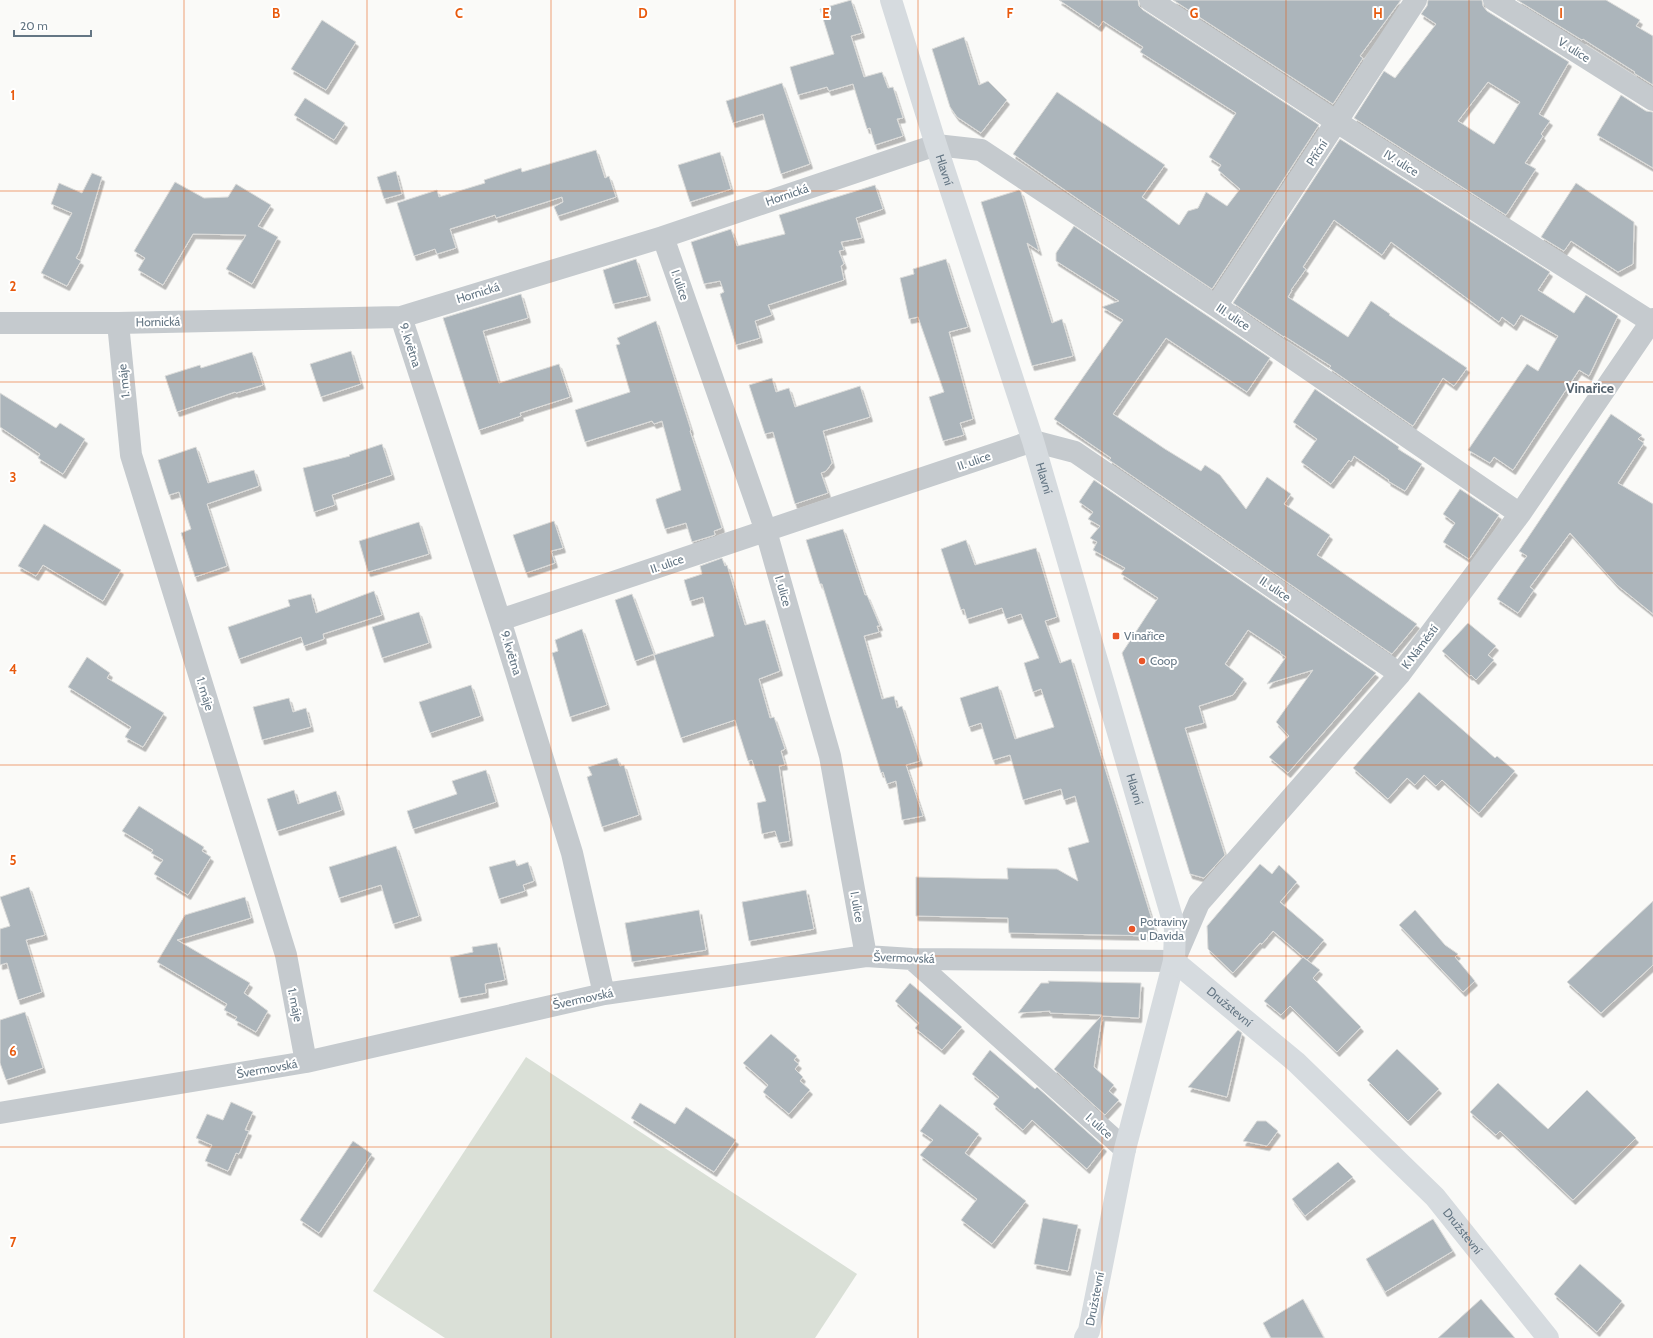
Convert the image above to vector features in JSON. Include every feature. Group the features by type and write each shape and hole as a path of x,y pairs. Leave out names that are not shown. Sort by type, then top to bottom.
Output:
{"street":[{"name":"Hlavní","path":"891,0 936,145 1034,441 1175,928 1174,961"},
{"name":"IV. ulice","path":"1150,0 1337,122 1652,321"},
{"name":"Příční","path":"1216,306 1416,0"},
{"name":"V. ulice","path":"1494,0 1653,100"},
{"name":"Hornická","path":"0,323 118,323 401,317 663,237 936,145"},
{"name":"III. ulice","path":"936,145 981,150 1216,306 1520,514"},
{"name":"I. ulice","path":"663,237 766,531 830,756 866,956"},
{"name":"9. května","path":"401,317 500,620 572,853 604,994"},
{"name":"K Náměstí","path":"1174,961 1198,903 1400,674 1520,514 1652,321"},
{"name":"1. máje","path":"118,323 131,455 286,955 306,1062"},
{"name":"II. ulice","path":"500,620 1034,441 1075,452 1400,674"},
{"name":"Švermovská","path":"0,1114 306,1062 604,994 866,956 912,959 1174,961"},
{"name":"I. ulice","path":"912,959 1125,1149"},
{"name":"Družstevní","path":"1085,1338 1089,1331 1125,1149 1174,961 1296,1062 1434,1197 1548,1338"}],"shaded area":[{"path":"526,1057 857,1274 815,1338 445,1338 373,1291"}],"building":[{"path":"851,0 862,33 851,36 864,77 882,72 888,88 893,87 903,118 897,119 903,136 875,145 870,128 867,129 853,84 829,91 827,87 798,95 790,67 834,54 820,9"},
{"path":"1059,0 1138,0 1139,6 1143,10 1319,125 1212,289 1013,154 1057,92 1165,165 1142,197 1179,225 1188,211 1198,208 1206,192 1227,206 1240,189 1218,170 1221,165 1209,157 1236,113 1140,52 1143,47 1103,21 1099,27"},
{"path":"1173,0 1401,0 1360,56 1363,58 1333,104"},
{"path":"1428,0 1482,0 1483,6 1487,11 1569,62 1539,114 1550,121 1541,134 1543,136 1525,163 1536,169 1506,215 1354,118 1384,71 1395,78 1436,24 1421,14 1427,6","holes":["1488,82 1520,102 1494,144 1458,121"]},
{"path":"1517,0 1606,0 1640,20 1636,26 1653,36 1653,85 1583,39 1582,40"},
{"path":"322,20 356,42 326,90 291,69"},
{"path":"964,37 979,85 988,81 1007,100 981,133 957,117 950,107 932,49"},
{"path":"782,83 810,164 781,174 763,114 733,123 726,101"},
{"path":"1621,95 1646,111 1653,112 1653,168 1597,135"},
{"path":"305,98 345,123 334,140 294,115"},
{"path":"1340,139 1550,272 1538,290 1574,313 1586,295 1618,316 1589,376 1579,370 1513,470 1494,457 1490,463 1468,450 1527,364 1538,371 1558,336 1521,315 1514,326 1502,317 1499,322 1391,242 1382,255 1334,220 1303,267 1306,269 1291,290 1288,297 1348,337 1371,301 1467,368 1454,386 1443,378 1413,426 1329,368 1331,366 1233,303"},
{"path":"596,150 605,178 609,176 616,197 558,216 554,207 563,202 562,197 496,218 495,215 450,229 456,248 437,254 435,249 414,256 397,203 437,190 439,197 485,183 484,180 521,168 522,172"},
{"path":"720,152 731,189 690,202 678,165"},
{"path":"396,171 402,194 384,199 377,177"},
{"path":"92,173 102,177 80,251 76,258 81,261 67,286 41,273 72,213 51,204 59,183 82,193"},
{"path":"175,182 204,198 228,197 236,184 271,205 258,226 278,237 252,284 226,269 246,235 193,234 163,285 138,270 145,258 134,251"},
{"path":"1576,183 1634,222 1633,264 1618,272 1571,241 1564,251 1541,237"},
{"path":"875,185 883,209 856,218 862,238 841,242 844,250 839,251 844,264 841,266 844,280 768,305 772,315 755,321 760,338 736,345 720,294 724,292 720,281 704,284 691,242 731,229 737,246 785,234 779,215"},
{"path":"1019,190 1021,192 1039,251 1027,243 1052,323 1062,319 1073,356 1032,366 981,202"},
{"path":"1074,226 1270,358 1247,392 1166,338 1113,414 1201,471 1205,465 1220,475 1246,509 1267,477 1291,494 1284,504 1330,535 1317,555 1417,624 1392,654 1109,460 1111,458 1054,419 1123,320 1102,307 1119,301 1056,261 1056,253"},
{"path":"636,259 648,296 613,304 603,270"},
{"path":"946,259 968,327 949,332 973,419 960,423 964,435 943,441 929,397 944,392 918,317 909,319 900,278 914,274 913,269"},
{"path":"521,294 528,318 483,331 499,383 559,364 570,397 520,413 521,416 479,430 443,318"},
{"path":"656,321 722,528 714,531 715,535 692,542 686,523 665,529 656,501 656,499 681,490 662,421 654,424 652,421 585,442 575,410 630,392 616,345 620,344 617,338"},
{"path":"351,351 361,384 321,397 310,364"},
{"path":"252,352 263,385 236,393 235,392 177,412 165,376 200,365 201,368"},
{"path":"772,378 776,392 789,388 795,407 860,386 870,417 823,431 832,463 826,471 821,473 828,493 795,504 773,432 765,434 749,385"},
{"path":"1315,389 1399,447 1398,449 1422,464 1405,491 1388,481 1389,480 1354,456 1351,462 1349,460 1331,484 1301,462 1317,439 1293,422"},
{"path":"0,393 56,428 60,423 85,439 63,474 38,458 40,454 0,427"},
{"path":"1611,414 1642,435 1638,439 1644,443 1618,483 1653,504 1653,614 1617,585 1570,533 1530,587 1534,590 1518,613 1497,599 1527,556 1519,551"},
{"path":"382,444 392,475 332,495 335,505 314,512 303,468 350,456 349,455"},
{"path":"196,447 208,483 254,470 259,486 207,504 227,566 195,577 181,533 191,529 179,492 169,495 158,460"},
{"path":"1094,480 1376,673 1288,773 1269,757 1289,736 1276,722 1313,670 1267,684 1286,657 1248,630 1225,664 1244,679 1233,695 1199,706 1204,723 1185,728 1225,855 1204,878 1190,874 1122,653 1158,598 1121,574 1125,568 1093,550 1097,542 1090,538 1100,526 1088,519 1093,512 1079,502"},
{"path":"1460,489 1499,515 1469,559 1443,542 1455,523 1443,514"},
{"path":"554,521 563,548 551,551 555,563 526,573 513,535"},
{"path":"419,522 429,554 368,572 359,541"},
{"path":"44,524 121,570 103,601 43,565 36,576 18,566"},
{"path":"843,529 865,595 867,595 880,626 877,626 879,632 864,636 882,699 894,696 897,708 902,706 920,761 906,765 923,816 902,820 896,781 887,784 883,772 881,773 822,584 820,584 806,540"},
{"path":"966,540 975,565 1036,548 1057,617 1045,621 1060,663 1071,659 1157,936 1009,933 1008,918 916,916 916,877 1008,879 1007,868 1057,869 1078,881 1068,848 1089,842 1075,796 1064,800 1061,789 1023,800 1010,755 993,760 981,723 969,727 960,698 998,686 1015,739 1054,727 1041,689 1033,692 1024,663 1039,658 1021,614 1006,619 1002,608 967,619 964,609 961,610 941,549"},
{"path":"722,558 725,566 727,565 745,625 765,620 780,671 759,679 770,718 774,717 785,749 781,751 785,765 779,766 790,841 779,843 775,831 762,834 757,803 766,801 752,760 748,761 735,720 681,738 654,655 714,636 703,597 690,601 684,580 702,574 700,566"},
{"path":"374,591 382,615 323,634 324,639 304,646 301,637 239,659 228,627 290,606 288,600 311,594 316,613"},
{"path":"632,594 654,654 635,661 615,600"},
{"path":"419,612 429,643 382,658 372,627"},
{"path":"1468,623 1496,646 1488,655 1494,660 1476,680 1442,651"},
{"path":"582,629 607,705 570,717 552,653 558,651 555,640"},
{"path":"87,657 110,673 107,678 164,713 143,747 125,737 131,727 68,687"},
{"path":"471,685 481,716 430,733 419,702"},
{"path":"1419,692 1495,758 1497,756 1515,771 1479,813 1442,780 1436,786 1424,775 1415,785 1407,778 1388,799 1353,768"},
{"path":"289,698 293,712 306,708 311,727 262,740 253,707"},
{"path":"617,758 620,766 624,765 639,815 602,827 587,777 592,775 588,767"},
{"path":"486,770 496,802 413,829 407,811 457,794 452,781"},
{"path":"294,790 298,804 336,791 342,810 277,831 267,799"},
{"path":"139,806 204,847 202,851 211,857 188,895 154,874 163,860 151,853 153,850 122,831"},
{"path":"396,846 419,916 393,924 381,885 339,898 329,867"},
{"path":"515,860 517,866 528,862 534,881 523,885 525,891 499,899 489,867"},
{"path":"1260,864 1272,874 1279,865 1297,882 1280,902 1324,940 1307,960 1273,931 1233,973 1208,949 1207,926"},
{"path":"29,887 45,935 26,940 42,992 18,1000 7,963 0,965 0,929 10,926 0,897"},
{"path":"806,890 814,929 749,941 742,902"},
{"path":"245,897 251,918 177,940 250,983 244,993 268,1011 256,1032 235,1020 237,1017 224,1010 227,1004 157,962 185,915"},
{"path":"1653,901 1653,965 1601,1013 1567,982"},
{"path":"699,910 706,950 632,962 625,923"},
{"path":"1415,910 1445,945 1458,954 1455,957 1475,981 1463,992 1399,925"},
{"path":"497,943 505,980 485,984 486,993 459,998 450,957 473,952 472,947"},
{"path":"1303,957 1320,970 1313,978 1361,1027 1337,1052 1290,1006 1281,1015 1264,1001"},
{"path":"1048,981 1141,983 1139,1018 1102,1016 1094,1067 1114,1085 1109,1091 1119,1100 1105,1115 1054,1069 1102,1015 1050,1013 1050,1011 1018,1013 1041,983 1049,983"},
{"path":"910,983 962,1027 942,1050 915,1028 919,1023 895,1001"},
{"path":"25,1012 43,1068 6,1080 0,1063 0,1020"},
{"path":"1238,1030 1242,1033 1227,1097 1188,1087"},
{"path":"771,1034 797,1056 794,1060 799,1064 795,1069 803,1077 800,1081 810,1090 789,1114 763,1092 768,1085 743,1063"},
{"path":"1397,1049 1439,1089 1408,1121 1367,1080"},
{"path":"990,1050 1035,1089 1037,1087 1104,1147 1087,1169 1032,1120 1023,1130 993,1104 999,1097 972,1074"},
{"path":"1498,1083 1548,1129 1587,1090 1636,1138 1573,1200 1500,1131 1496,1135 1470,1112"},
{"path":"231,1102 253,1112 245,1130 249,1131 239,1154 236,1153 228,1171 205,1161 212,1145 196,1138 207,1114 223,1120"},
{"path":"640,1103 675,1124 686,1107 736,1140 714,1172 631,1118"},
{"path":"940,1104 979,1134 965,1153 1026,1201 992,1244 961,1220 977,1199 920,1155 933,1140 920,1131"},
{"path":"1257,1121 1266,1121 1278,1131 1267,1146 1243,1141"},
{"path":"353,1141 372,1154 319,1233 300,1220"},
{"path":"1338,1162 1353,1177 1305,1216 1292,1199"},
{"path":"1043,1218 1078,1225 1068,1271 1034,1264"},
{"path":"1433,1219 1453,1251 1385,1292 1366,1259"},
{"path":"1580,1264 1622,1301 1597,1332 1554,1294"},
{"path":"1303,1299 1324,1338 1271,1338 1263,1323"},
{"path":"1481,1299 1515,1338 1438,1338"}],"place":[{"name":"Vinařice","path":"1116,636"},
{"name":"Coop","path":"1142,661"},
{"name":"Potraviny u Davida","path":"1132,929"}],"district":[{"name":"Vinařice","path":"1590,388"}]}
